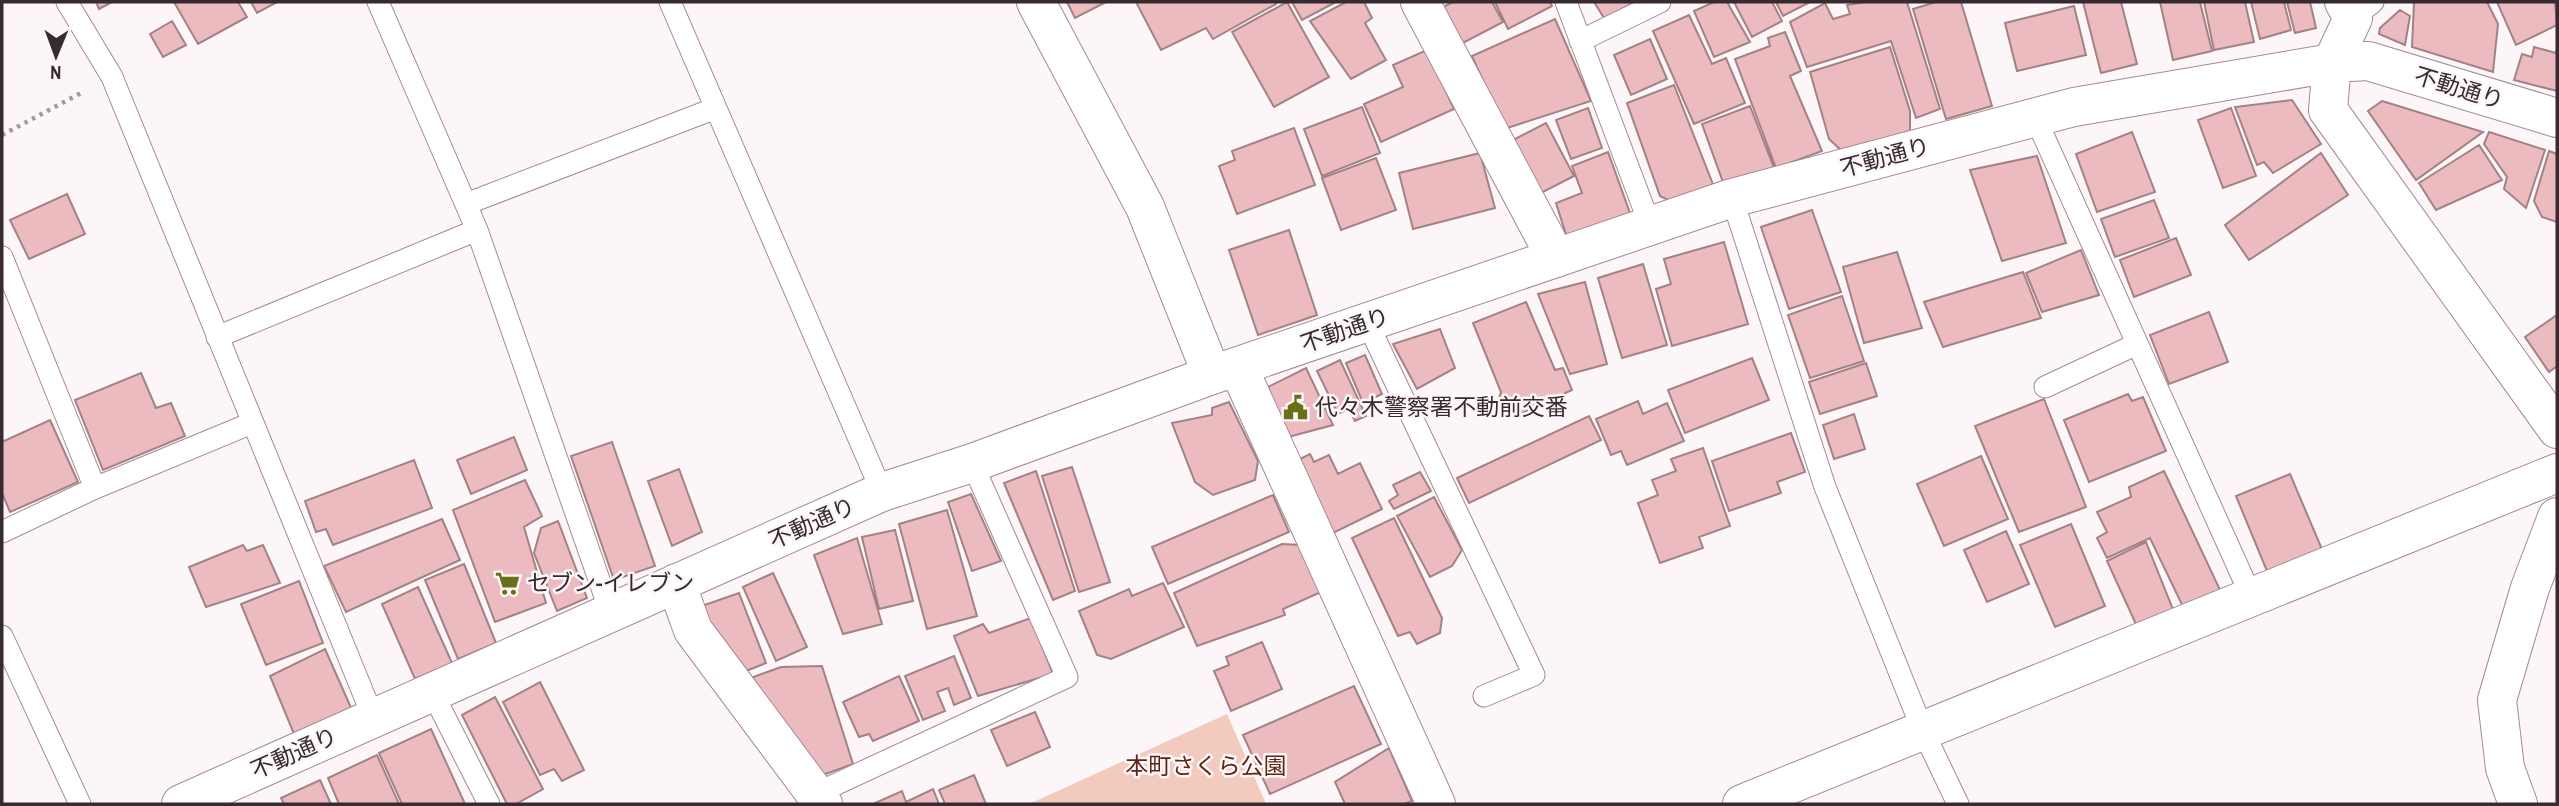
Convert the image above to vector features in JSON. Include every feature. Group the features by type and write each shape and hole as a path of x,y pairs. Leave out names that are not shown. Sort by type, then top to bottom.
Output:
{"street":[{"path":"1036,2 1145,207 1436,804"},
{"path":"1420,2 1556,258"},
{"path":"2357,7 2332,63 2328,110 2557,429"},
{"name":"不動通り","path":"181,804 881,492 972,463 1225,370 1732,198 2074,107 2332,63 2368,61 2557,118"},
{"path":"1742,804 2557,473"},
{"path":"2518,804 2505,768 2497,700 2530,588 2557,517"},
{"path":"676,583 693,630 819,799"}],"lane":[{"path":"67,2 112,77 373,717"},
{"path":"377,2 477,230 610,611"},
{"path":"670,2 881,492"},
{"path":"1566,2 1650,225"},
{"path":"1580,41 1660,2"},
{"path":"466,204 716,108"},
{"path":"2035,117 2252,598"},
{"path":"1732,198 1825,487 1923,731 1958,804"},
{"path":"217,337 477,230"},
{"path":"2,257 95,488"},
{"path":"1367,322 1534,675 1484,696"},
{"path":"2045,387 2137,344"},
{"path":"2,532 95,488 252,423"},
{"path":"819,799 1067,677 972,463"},
{"path":"2,636 80,804"},
{"path":"432,692 489,804"}],"path":[{"path":"2,135 112,77"}],"green space":[{"name":"本町さくら公園","path":"1227,714 1266,804 1029,804"}],"building":[{"path":"96,2 112,2 99,9"},
{"path":"174,2 238,2 247,17 198,44"},
{"path":"251,2 277,2 257,13"},
{"path":"1067,2 1106,2 1075,18"},
{"path":"1136,2 1276,4 1213,39 1206,28 1161,50"},
{"path":"1287,2 1329,77 1274,107 1232,32"},
{"path":"1292,2 1336,2 1302,20"},
{"path":"1346,2 1364,2 1372,18 1365,23 1386,60 1351,79 1310,21"},
{"path":"1453,2 1492,2 1503,22 1459,45 1439,9"},
{"path":"1495,2 1550,2 1552,6 1508,29"},
{"path":"1594,2 1636,2 1604,18"},
{"path":"1714,2 1727,2 1750,42 1714,57 1694,11"},
{"path":"1734,2 1772,2 1782,21 1752,37"},
{"path":"1776,2 1810,2 1783,16"},
{"path":"1907,2 1940,109 1916,118 1891,41 1807,67 1790,22 1825,3 1833,19 1850,14 1847,5"},
{"path":"1936,2 1961,2 1992,106 1946,119 1913,9"},
{"path":"2083,2 2121,2 2137,64 2101,73"},
{"path":"2160,2 2200,2 2212,51 2173,60"},
{"path":"2204,2 2245,2 2254,42 2214,50"},
{"path":"2251,2 2284,2 2291,30 2260,39"},
{"path":"2287,2 2310,2 2316,28 2295,33"},
{"path":"2414,2 2487,2 2498,24 2493,72 2412,47"},
{"path":"2497,2 2555,2 2557,25 2516,45"},
{"path":"2074,6 2086,55 2017,71 2005,23"},
{"path":"2400,10 2410,16 2405,45 2379,34 2380,28"},
{"path":"1689,15 1712,64 1726,58 1745,103 1694,124 1653,31"},
{"path":"1555,19 1591,101 1504,129 1472,56"},
{"path":"172,21 186,45 163,57 150,34"},
{"path":"1785,32 1801,71 1790,76 1822,151 1776,168 1735,59 1770,46 1768,38"},
{"path":"1650,39 1667,79 1631,95 1614,55"},
{"path":"1890,47 1910,111 1910,131 1843,152 1829,139 1810,72"},
{"path":"2534,47 2556,53 2557,48 2557,91 2514,80 2522,54 2532,57"},
{"path":"1427,50 1454,109 1381,142 1364,104 1403,87 1393,65"},
{"path":"1674,85 1714,187 1672,202 1660,196 1627,103"},
{"path":"2292,100 2321,144 2273,173 2264,162 2257,165 2235,107"},
{"path":"2382,101 2483,132 2416,180 2368,111"},
{"path":"1750,106 1774,168 1724,185 1702,124"},
{"path":"1362,107 1380,153 1322,176 1304,129"},
{"path":"1588,108 1602,148 1571,159 1556,120"},
{"path":"2231,108 2256,176 2223,188 2198,120"},
{"path":"1546,123 1574,176 1539,194 1511,141"},
{"path":"1294,128 1315,185 1237,214 1219,166 1235,160 1232,151"},
{"path":"2132,132 2155,192 2097,212 2076,154"},
{"path":"2489,132 2545,150 2526,208 2504,189 2507,177 2484,144"},
{"path":"2479,145 2502,180 2436,210 2419,183"},
{"path":"2549,151 2557,154 2557,222 2542,217 2534,201"},
{"path":"1608,152 1631,216 1567,238 1556,203 1582,193 1572,166"},
{"path":"1480,153 1495,208 1413,229 1399,173"},
{"path":"2321,153 2348,195 2249,260 2225,225"},
{"path":"2037,156 2066,243 2002,261 1970,170"},
{"path":"1376,158 1396,210 1341,230 1322,178"},
{"path":"67,194 85,234 29,259 10,220"},
{"path":"2154,200 2169,238 2115,257 2101,219"},
{"path":"1812,210 1841,292 1789,309 1761,227"},
{"path":"1289,230 1317,315 1258,335 1229,250"},
{"path":"2176,238 2191,275 2134,297 2120,260"},
{"path":"1724,242 1748,324 1672,346 1656,289 1671,284 1664,259"},
{"path":"2081,250 2099,295 2042,312 2026,273"},
{"path":"1897,252 1922,328 1864,343 1843,267"},
{"path":"1643,264 1667,345 1622,358 1598,278"},
{"path":"2023,272 2041,318 1943,347 1924,302"},
{"path":"1585,282 1607,364 1570,374 1538,294"},
{"path":"1842,296 1864,361 1810,378 1788,315"},
{"path":"1526,302 1555,370 1563,368 1572,390 1516,416 1503,410 1499,399 1501,392 1473,323"},
{"path":"2209,312 2228,362 2169,384 2150,335"},
{"path":"2557,315 2557,366 2549,372 2525,337"},
{"path":"1440,329 1455,368 1417,389 1393,344"},
{"path":"1365,355 1382,394 1363,403 1346,363"},
{"path":"1752,358 1769,400 1685,433 1668,390"},
{"path":"1340,360 1366,416 1355,421 1349,409 1338,414 1317,371"},
{"path":"1866,363 1877,396 1820,414 1809,382"},
{"path":"1306,368 1333,425 1288,437 1264,389"},
{"path":"141,373 156,408 171,403 185,436 103,470 75,400"},
{"path":"2128,394 2132,401 2143,397 2166,451 2089,482 2064,420"},
{"path":"2044,399 2086,507 2019,532 1975,426"},
{"path":"1638,401 1643,414 1667,403 1684,441 1627,465 1621,451 1611,455 1596,419"},
{"path":"1229,402 1258,461 1255,480 1213,495 1195,482 1172,423 1212,415 1212,408"},
{"path":"1854,414 1865,449 1834,459 1823,425"},
{"path":"1589,416 1601,440 1469,503 1457,478"},
{"path":"50,420 78,482 10,512 2,493 2,442"},
{"path":"1791,433 1805,472 1777,482 1781,493 1729,511 1712,461"},
{"path":"514,437 527,470 471,494 457,460"},
{"path":"612,442 655,566 614,580 571,456"},
{"path":"1703,448 1730,526 1699,537 1703,548 1660,563 1638,503 1658,495 1652,480 1676,471 1671,459"},
{"path":"1310,454 1314,462 1329,455 1338,474 1360,463 1382,509 1333,533 1296,461"},
{"path":"1981,456 2008,519 1944,546 1917,484"},
{"path":"414,460 432,508 333,545 326,529 316,532 305,501"},
{"path":"1072,467 1110,582 1079,592 1042,476"},
{"path":"679,469 702,532 672,546 648,481"},
{"path":"1036,471 1075,591 1053,600 1004,483"},
{"path":"2164,471 2221,592 2185,611 2150,538 2107,558 2097,538 2107,532 2097,512 2131,497 2129,487"},
{"path":"1420,472 1431,491 1394,509 1389,501 1398,495 1393,485"},
{"path":"2290,474 2324,554 2269,576 2236,496"},
{"path":"525,480 542,516 524,527 546,603 495,622 453,510"},
{"path":"971,494 1001,561 972,571 948,502"},
{"path":"1273,495 1289,532 1168,584 1152,547"},
{"path":"1434,497 1462,550 1452,566 1430,577 1397,516"},
{"path":"947,510 977,616 927,629 899,524"},
{"path":"1394,518 1442,618 1440,633 1417,644 1410,632 1398,636 1352,538"},
{"path":"442,519 460,560 346,612 324,566"},
{"path":"558,521 587,598 557,611 534,553 541,528"},
{"path":"2071,524 2105,606 2055,627 2020,545"},
{"path":"895,530 913,601 879,609 862,537"},
{"path":"2006,531 2029,584 1987,602 1964,550"},
{"path":"857,538 882,624 843,634 814,555"},
{"path":"2146,542 2176,617 2140,633 2107,561"},
{"path":"1282,544 1301,545 1321,592 1283,609 1285,615 1197,646 1174,593"},
{"path":"243,545 247,551 263,545 280,583 206,607 189,567"},
{"path":"464,564 496,643 458,659 425,580"},
{"path":"773,573 807,647 776,661 743,587"},
{"path":"299,581 323,643 266,665 241,604"},
{"path":"1163,583 1184,627 1111,659 1097,655 1079,611 1129,589 1132,596"},
{"path":"418,587 452,663 415,679 382,604"},
{"path":"739,593 766,663 746,671 696,608"},
{"path":"1031,618 1053,674 978,696 954,636 983,624 989,633"},
{"path":"1262,642 1282,689 1231,711 1214,671 1229,665 1226,657"},
{"path":"325,649 352,710 294,734 270,676"},
{"path":"954,656 971,698 954,705 948,688 937,692 945,711 923,720 905,676"},
{"path":"822,666 853,764 820,776 748,679 781,667"},
{"path":"899,676 919,721 873,741 869,734 859,737 843,702"},
{"path":"540,682 584,770 562,781 554,769 540,775 503,702"},
{"path":"1354,686 1381,744 1270,794 1243,735"},
{"path":"495,697 543,789 516,804 507,804 462,715"},
{"path":"1035,712 1050,747 1007,766 991,730"},
{"path":"431,729 465,804 402,804 379,753"},
{"path":"1389,748 1412,801 1404,804 1345,804 1335,782"},
{"path":"377,755 399,804 339,804 328,778"},
{"path":"974,775 986,804 945,804 939,790"},
{"path":"320,780 331,804 284,804 281,798"},
{"path":"933,789 939,804 873,804 902,791 906,802"}],"place":[{"name":"代々木警察署不動前交番","path":"1295,407"},
{"name":"セブン-イレブン","path":"507,583"}]}
